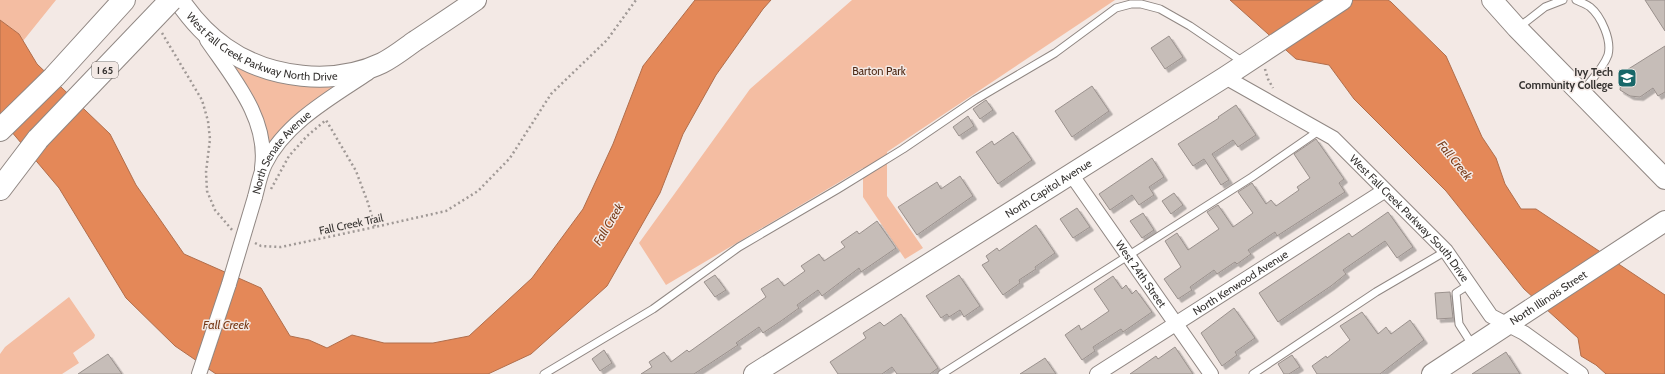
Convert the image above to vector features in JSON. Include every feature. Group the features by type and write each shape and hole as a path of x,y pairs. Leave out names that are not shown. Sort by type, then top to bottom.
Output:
{"highway":[{"path":"0,130 54,77 124,0"},
{"name":"I 65","path":"0,174 38,139 171,0"},
{"path":"0,189 38,139"}],"main road":[{"path":"179,0 193,20"},
{"name":"West Fall Creek Parkway North Drive","path":"193,20 230,52 262,66 291,74 320,77 342,75 366,69 387,60 476,0"},
{"name":"North Capitol Avenue","path":"759,373 1225,77 1342,0"},
{"path":"1482,0 1517,28"},
{"path":"1492,0 1517,28 1665,179"},
{"name":"North Illinois Street","path":"1442,371 1474,348 1658,226"}],"street":[{"name":"West Fall Creek Parkway North Drive","path":"193,20 243,93 254,114 262,146 260,180"},
{"name":"North Senate Avenue","path":"199,374 229,284 265,165 274,150 287,134 328,99 387,60"},
{"name":"West Fall Creek Parkway South Drive","path":"1225,77 1333,138 1384,191 1446,251 1491,316 1515,321 1524,333 1581,374"},
{"name":"West 24th Street","path":"1071,174 1211,374"},
{"name":"North Kenwood Avenue","path":"1097,374 1384,191"}],"lane":[{"path":"1517,28 1545,7 1563,0"},
{"path":"1576,0 1590,8 1601,22 1607,37 1608,54 1601,68 1581,93"},
{"path":"544,374 653,309 739,246 838,189 903,149 975,100 1056,53 1116,8 1131,4 1141,4 1160,9 1253,59"},
{"path":"942,374 1252,177 1320,130"},
{"path":"1253,374 1376,292 1446,251"},
{"path":"1470,284 1456,293 1459,324 1474,348"}],"path":[{"name":"Fall Creek Trail","path":"248,240 261,246 281,247 375,227 446,210 478,191 510,158 551,94 606,40 636,0"},
{"path":"158,27 202,100 208,121 210,139 206,172 207,191 215,210 228,227 237,234"},
{"path":"269,193 289,156 307,136 326,120 356,172 368,203 375,227"}],"green space":[{"path":"0,0 56,0 23,41 19,34 0,20"},
{"name":"Barton Park","path":"852,0 1115,0 887,152 887,196 923,248 905,259 863,197 863,168 666,285 639,243 750,89"},
{"path":"228,57 342,83 267,148 262,122 254,100"},
{"path":"69,297 95,335 94,338 73,353 79,363 62,374 0,374 0,354 5,347"}],"water":[{"name":"Fall Creek","path":"695,0 771,0 716,75 683,134 660,193 607,286 531,354 488,374 216,374 175,346 126,298 59,188 0,118 0,20 19,34 37,64 110,134 136,185 184,254 261,288 290,336 309,340 327,348 352,335 384,343 433,343 469,336 532,278 583,209 613,144 643,66"},
{"name":"Fall Creek","path":"1230,0 1388,0 1391,2 1446,56 1482,137 1496,158 1505,184 1521,209 1536,209 1665,295 1665,374 1606,374 1596,365 1581,356 1578,338 1524,289 1446,191 1354,99 1329,65 1296,59"}],"building":[{"path":"1645,0 1665,0 1665,31"},
{"path":"1169,36 1183,57 1165,69 1151,48"},
{"path":"1665,46 1665,92 1658,96 1653,88 1640,97 1630,96 1620,90 1622,73"},
{"path":"1092,86 1109,111 1072,137 1055,111"},
{"path":"986,100 993,110 980,119 973,109"},
{"path":"1236,105 1256,135 1238,147 1233,140 1212,154 1229,180 1221,185 1204,159 1193,166 1178,144 1219,118 1218,117"},
{"path":"968,116 974,126 959,136 953,127"},
{"path":"1013,132 1032,160 998,184 976,152 992,141 994,145"},
{"path":"1316,139 1344,179 1339,183 1345,192 1277,236 1275,232 1248,250 1251,254 1237,264 1235,262 1217,274 1214,270 1190,287 1192,290 1178,299 1164,279 1181,267 1165,241 1177,233 1188,250 1219,229 1207,212 1218,205 1233,227 1253,213 1238,192 1252,183 1266,204 1271,200 1276,206 1299,190 1297,187 1310,178 1294,154"},
{"path":"1152,158 1164,177 1149,187 1154,195 1139,205 1132,195 1110,210 1099,194"},
{"path":"960,176 973,196 917,235 898,207 937,182 941,189"},
{"path":"1174,193 1183,205 1171,214 1162,201"},
{"path":"1077,208 1090,227 1073,238 1060,219"},
{"path":"1388,212 1413,247 1397,258 1385,241 1343,270 1346,274 1331,286 1278,322 1259,293 1349,233 1352,237"},
{"path":"1143,213 1154,230 1142,238 1130,221"},
{"path":"877,221 896,248 861,272 859,268 822,296 818,290 797,305 799,308 781,321 763,333 759,327 736,343 738,345 694,374 641,374 652,367 649,362 664,352 671,362 687,350 689,352 766,297 761,289 778,278 784,286 805,271 801,266 819,254 824,261 845,247 841,242 857,231 859,234"},
{"path":"1036,225 1055,253 1035,267 1036,269 1019,280 1020,283 1003,295 982,265 989,261 986,256 997,248 999,251"},
{"path":"715,275 726,290 715,297 704,282"},
{"path":"959,275 980,306 964,317 960,310 949,317 947,314 941,318 926,296"},
{"path":"1113,276 1122,289 1126,285 1132,294 1136,290 1152,312 1123,332 1121,329 1093,347 1095,351 1082,360 1065,335 1079,325 1081,330 1109,311 1094,289"},
{"path":"1450,292 1453,318 1437,319 1435,293"},
{"path":"1234,308 1255,338 1235,352 1237,355 1222,366 1201,333"},
{"path":"1362,312 1378,334 1386,327 1391,334 1410,320 1424,340 1380,374 1317,374 1312,366 1326,356 1327,358 1350,340 1340,326"},
{"path":"901,314 938,368 930,374 897,374 892,367 882,374 838,374 830,362 866,338 863,333 880,322 884,326"},
{"path":"1175,347 1193,374 1130,374 1156,356 1158,359"},
{"path":"604,350 612,363 600,371 592,359"},
{"path":"1506,352 1520,374 1472,374"},
{"path":"108,354 122,374 78,374"},
{"path":"1292,355 1300,367 1289,374 1284,374 1278,364"},
{"path":"1045,358 1056,374 1020,374"}],"place":[{"name":"Ivy Tech Community College","path":"1627,78"}]}
